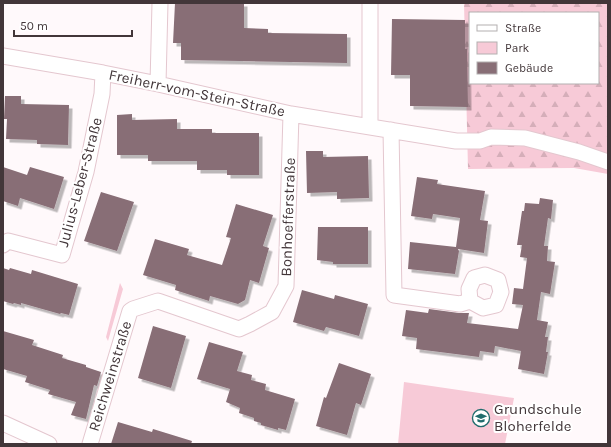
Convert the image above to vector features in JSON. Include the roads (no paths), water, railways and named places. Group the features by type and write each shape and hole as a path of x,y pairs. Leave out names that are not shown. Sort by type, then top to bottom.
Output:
{"street":[{"path":"158,84 160,3"},
{"path":"370,3 370,127"},
{"name":"Freiherr-vom-Stein-Straße","path":"3,56 158,84 291,114 456,141 480,141 491,137 525,138 579,152 608,162"},
{"name":"Julius-Leber-Straße","path":"3,245 8,242 62,255 86,172 102,94 103,73"},
{"name":"Bonhoefferstraße","path":"133,309 158,301 239,329 272,312 286,286 291,114"},
{"path":"391,130 394,295 460,304 470,301"},
{"name":"Reichweinstraße","path":"90,444 130,311 133,309"},
{"path":"3,423 49,444"}],"place":[{"name":"Grundschule Bloherfelde","path":"481,418"}]}
